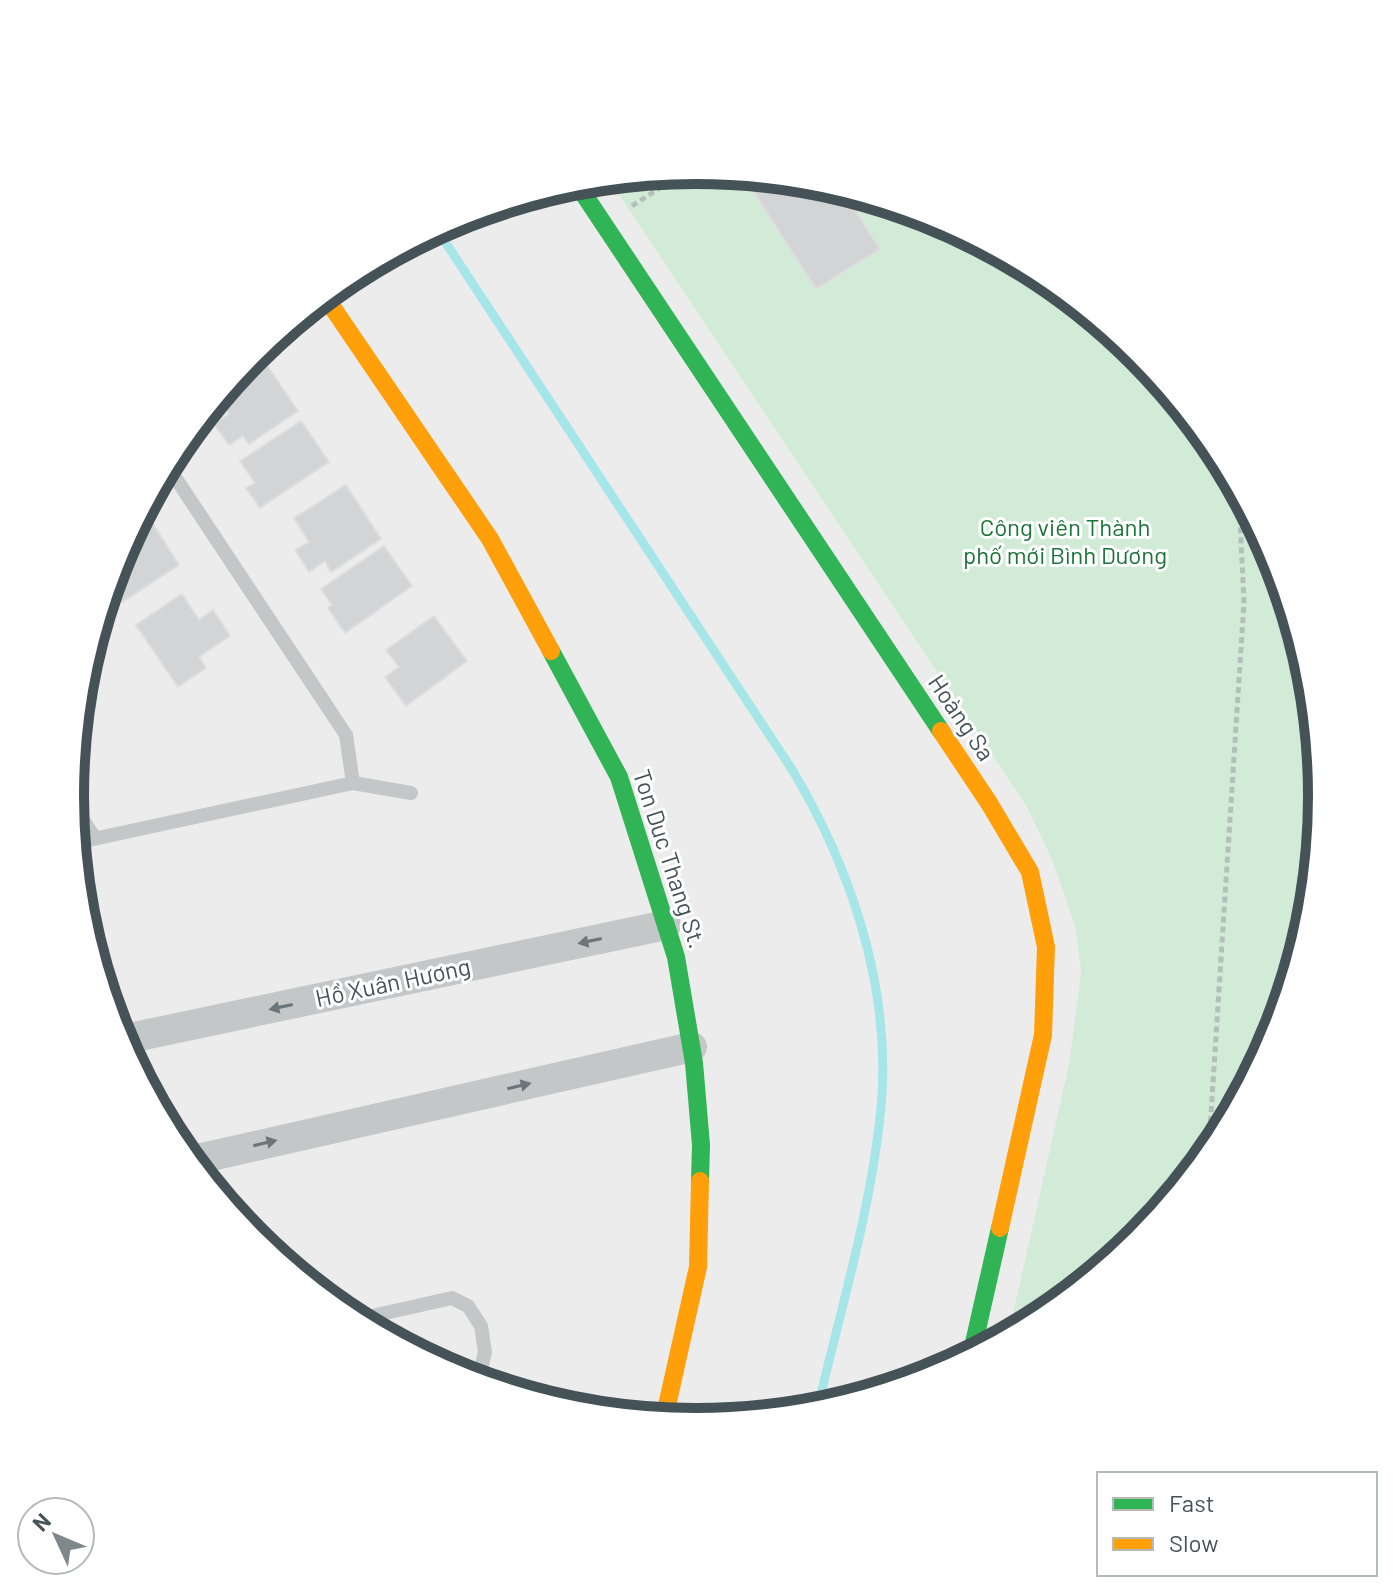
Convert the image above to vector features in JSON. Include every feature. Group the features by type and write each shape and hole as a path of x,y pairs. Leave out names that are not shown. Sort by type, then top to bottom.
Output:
{"street":[{"name":"Hoàng Sa","path":"584,194 989,803 1030,872 1046,947 1043,1035 974,1341"},
{"name":"Ton Duc Thang St.","path":"331,305 490,539 619,777 676,957 692,1047 701,1145 698,1267 667,1407"},
{"name":"Hồ Xuân Hương","path":"134,1037 666,925"},
{"path":"203,1158 692,1047"}],"lane":[{"path":"174,476 346,735 353,783"},
{"path":"85,840 353,783 411,793"},
{"path":"85,822 95,838"},
{"path":"373,1316 452,1298 468,1306 481,1326 485,1352 481,1369"}],"path":[{"path":"605,224 665,185"},
{"path":"1210,1130 1244,602 1239,511"}],"green space":[{"name":"Công viên Thành phố mới Bình Dương","path":"656,185 737,185 816,195 855,204 931,230 1037,287 1100,335 1130,363 1182,423 1206,456 1246,525 1276,599 1288,637 1304,716 1309,796 1304,876 1288,955 1276,993 1246,1067 1227,1102 1206,1136 1157,1200 1100,1257 1011,1321 1069,1065 1081,973 1076,929 1052,859 1027,807 615,189"}],"building":[{"path":"750,186 851,203 880,249 816,289"},
{"path":"264,362 298,411 249,444 243,436 229,445 214,424 229,414 224,407"},
{"path":"301,421 329,462 260,508 246,488 255,483 240,461"},
{"path":"346,485 381,539 331,572 325,561 309,572 295,550 309,542 294,518"},
{"path":"150,519 179,565 122,602 118,596"},
{"path":"384,546 412,586 345,633 328,608 332,605 321,589"},
{"path":"182,594 199,620 213,610 230,636 199,657 206,668 178,687 136,625"},
{"path":"434,616 467,661 406,706 385,677 399,667 386,650"}],"waterway":[{"path":"443,239 793,771 832,846 862,927 879,1010 883,1053 882,1095 872,1174 856,1254 821,1396"}],"traffic: fast":[{"path":"584,194 941,731"},
{"path":"551,651 619,777 676,957 694,1063 701,1145 700,1181"},
{"path":"974,1341 1000,1228"}],"traffic: slow":[{"path":"331,305 490,539 551,651"},
{"path":"941,731 1030,872 1046,947 1043,1035 1000,1228"},
{"path":"667,1407 698,1267 700,1181"}]}
